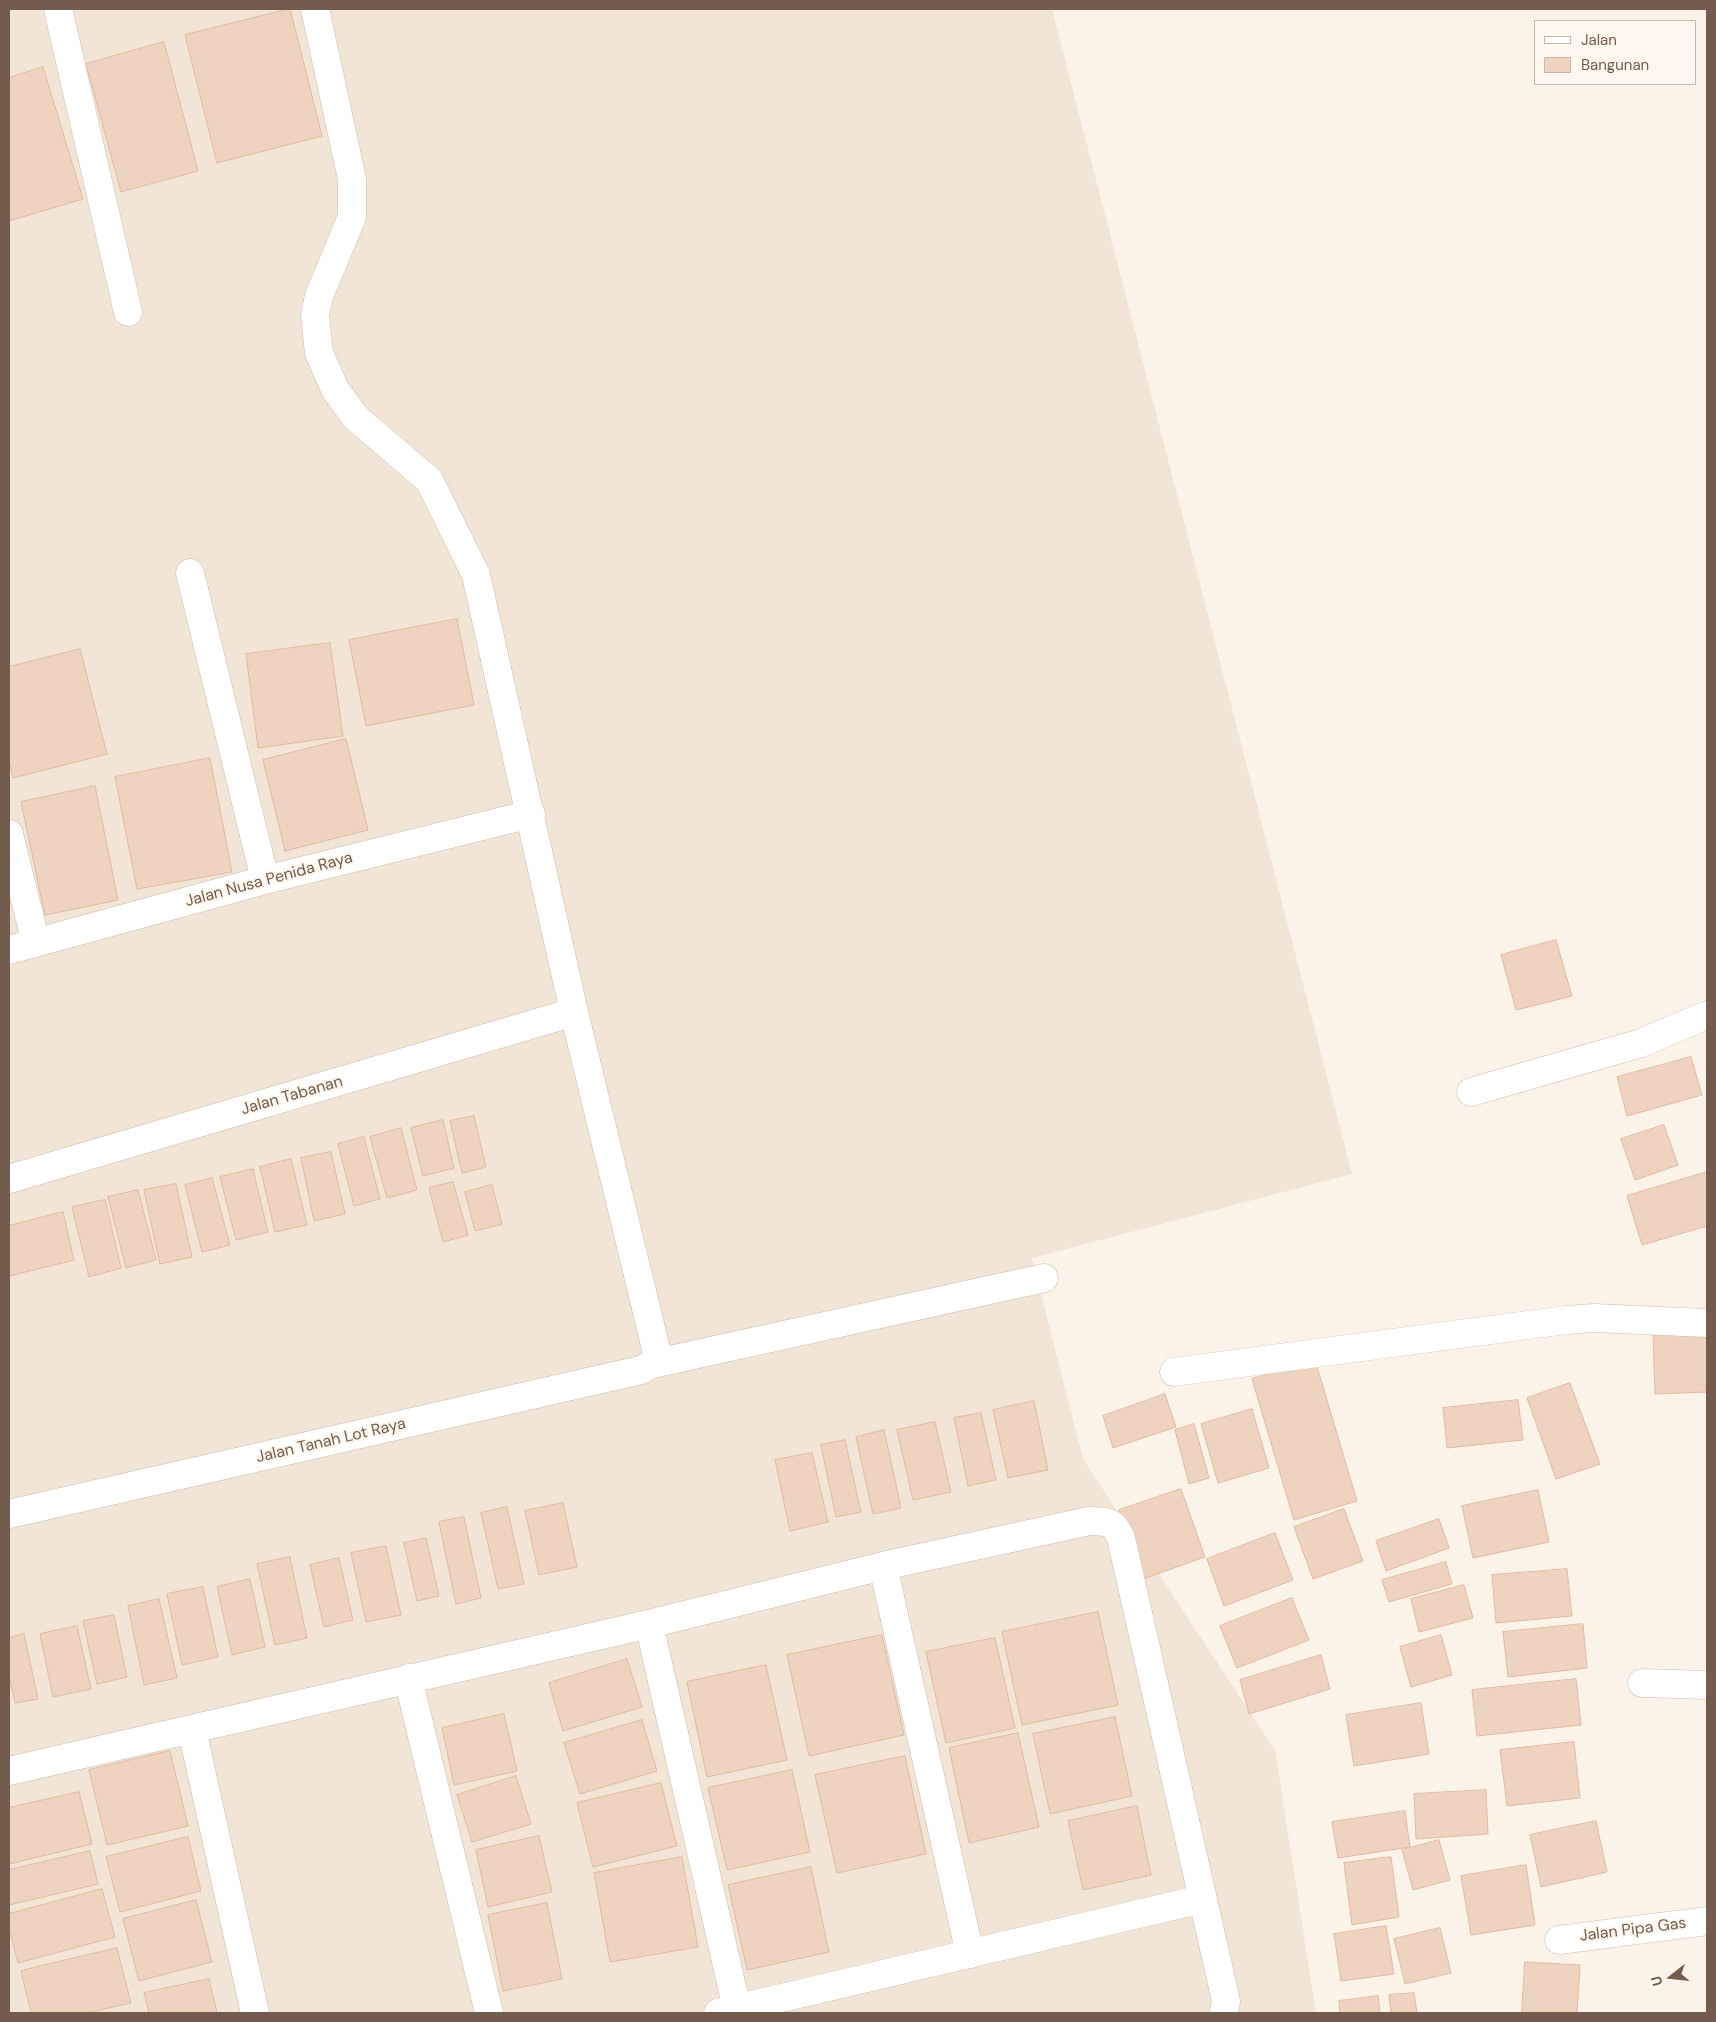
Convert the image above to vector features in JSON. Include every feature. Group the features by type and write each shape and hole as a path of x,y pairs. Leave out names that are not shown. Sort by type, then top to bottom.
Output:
{"street":[{"path":"58,9 128,312"},
{"path":"315,9 352,179 352,217 319,296 315,315 319,353 335,389 355,417 429,480 476,575 574,1012 657,1353 652,1364"},
{"path":"190,573 265,880"},
{"name":"Jalan Nusa Penida Raya","path":"9,950 265,880 531,814"},
{"path":"9,834 36,943"},
{"name":"Jalan Tabanan","path":"9,1179 574,1012"},
{"path":"1471,1092 1641,1044 1707,1015"},
{"name":"Jalan Tanah Lot Raya","path":"9,1514 641,1370 652,1364 1044,1278"},
{"path":"1174,1372 1566,1320 1594,1318 1707,1323"},
{"path":"9,1771 649,1624 882,1566 1089,1521 1107,1522 1116,1526 1125,1552 1226,2001 1224,2013"},
{"path":"882,1566 970,1954"},
{"path":"649,1624 728,2011 1202,1899"},
{"path":"408,1678 489,2013"},
{"path":"1642,1683 1707,1684"},
{"path":"192,1730 254,2013"},
{"name":"Jalan Pipa Gas","path":"1559,1940 1707,1921"}],"shaded area":[{"path":"9,9 1052,9 1352,1174 1032,1258 1083,1459 1275,1750 1316,2013 9,2013"}],"building":[{"path":"290,9 322,136 217,163 185,35"},
{"path":"164,42 198,171 121,192 86,64"},
{"path":"43,67 83,199 9,221 9,78"},
{"path":"457,619 474,705 366,726 349,640"},
{"path":"330,643 343,736 258,748 246,654"},
{"path":"80,649 107,754 13,778 9,761 9,667"},
{"path":"346,739 368,830 285,851 263,760"},
{"path":"210,758 232,872 137,889 115,777"},
{"path":"95,786 118,900 45,915 21,802"},
{"path":"1556,940 1572,996 1516,1010 1501,955"},
{"path":"1691,1057 1702,1095 1627,1116 1617,1077"},
{"path":"474,1116 486,1167 462,1173 450,1121"},
{"path":"443,1120 454,1168 423,1176 411,1128"},
{"path":"1664,1125 1678,1165 1635,1180 1621,1139"},
{"path":"401,1128 417,1190 387,1198 370,1137"},
{"path":"364,1137 380,1199 354,1206 338,1144"},
{"path":"331,1152 345,1214 314,1221 301,1158"},
{"path":"291,1159 307,1225 275,1232 260,1167"},
{"path":"253,1169 268,1232 236,1240 220,1177"},
{"path":"1707,1172 1707,1226 1642,1245 1627,1196"},
{"path":"212,1178 230,1245 202,1252 185,1185"},
{"path":"453,1182 468,1235 443,1242 429,1188"},
{"path":"176,1184 192,1257 160,1264 144,1190"},
{"path":"492,1185 502,1224 475,1231 465,1192"},
{"path":"138,1190 156,1260 126,1268 108,1197"},
{"path":"105,1200 121,1268 89,1277 72,1207"},
{"path":"63,1212 74,1260 9,1276 9,1226"},
{"path":"1707,1333 1707,1392 1655,1394 1653,1335"},
{"path":"1315,1360 1357,1501 1294,1520 1252,1379"},
{"path":"1570,1383 1600,1464 1556,1479 1527,1398"},
{"path":"1165,1394 1176,1427 1113,1448 1103,1416"},
{"path":"1518,1400 1523,1440 1447,1448 1443,1408"},
{"path":"1034,1401 1048,1470 1008,1478 993,1410"},
{"path":"1252,1409 1269,1468 1218,1483 1201,1424"},
{"path":"981,1413 996,1480 968,1486 954,1418"},
{"path":"935,1422 951,1492 913,1500 897,1430"},
{"path":"1194,1424 1209,1478 1189,1484 1175,1430"},
{"path":"884,1430 901,1508 873,1514 856,1437"},
{"path":"845,1440 861,1512 836,1517 821,1445"},
{"path":"812,1453 828,1522 790,1531 775,1460"},
{"path":"1181,1489 1205,1557 1143,1579 1119,1510"},
{"path":"1538,1490 1549,1542 1473,1558 1462,1506"},
{"path":"563,1503 577,1567 539,1575 525,1511"},
{"path":"507,1507 524,1584 498,1589 481,1513"},
{"path":"1344,1509 1363,1561 1313,1579 1294,1527"},
{"path":"464,1517 481,1598 456,1604 439,1522"},
{"path":"1439,1519 1449,1548 1386,1571 1376,1541"},
{"path":"1275,1533 1293,1580 1224,1606 1207,1559"},
{"path":"426,1538 439,1596 417,1601 404,1543"},
{"path":"386,1546 401,1615 366,1622 351,1553"},
{"path":"290,1557 307,1638 275,1645 257,1564"},
{"path":"339,1558 353,1620 324,1627 310,1565"},
{"path":"1446,1562 1452,1584 1389,1602 1382,1580"},
{"path":"1567,1569 1572,1616 1496,1623 1492,1575"},
{"path":"250,1579 265,1647 232,1655 217,1587"},
{"path":"1464,1585 1473,1618 1419,1632 1411,1599"},
{"path":"203,1587 218,1657 182,1665 167,1594"},
{"path":"1292,1598 1309,1640 1237,1668 1220,1626"},
{"path":"159,1599 177,1678 144,1685 128,1606"},
{"path":"1098,1612 1118,1705 1022,1725 1002,1632"},
{"path":"114,1615 127,1677 97,1684 83,1621"},
{"path":"1583,1624 1587,1668 1508,1677 1503,1632"},
{"path":"77,1626 91,1689 53,1697 40,1634"},
{"path":"24,1634 38,1699 15,1703 9,1676 9,1638"},
{"path":"882,1635 904,1735 809,1756 787,1655"},
{"path":"1441,1635 1452,1675 1411,1687 1400,1647"},
{"path":"995,1638 1015,1728 946,1743 926,1652"},
{"path":"1321,1655 1330,1689 1249,1714 1240,1680"},
{"path":"627,1659 642,1707 563,1731 549,1683"},
{"path":"766,1665 787,1760 707,1777 687,1682"},
{"path":"1576,1679 1581,1725 1477,1736 1472,1690"},
{"path":"1421,1703 1429,1754 1354,1766 1346,1715"},
{"path":"504,1714 517,1771 454,1785 442,1728"},
{"path":"1115,1717 1132,1796 1050,1814 1033,1734"},
{"path":"642,1720 657,1771 580,1794 564,1743"},
{"path":"1018,1733 1039,1827 969,1843 949,1748"},
{"path":"1574,1742 1580,1798 1507,1806 1500,1750"},
{"path":"170,1751 188,1826 107,1845 89,1770"},
{"path":"905,1756 926,1854 837,1873 815,1775"},
{"path":"792,1770 810,1852 727,1870 708,1788"},
{"path":"516,1776 531,1824 472,1842 457,1795"},
{"path":"661,1783 677,1846 593,1867 577,1803"},
{"path":"1486,1790 1488,1834 1416,1839 1414,1794"},
{"path":"79,1792 92,1844 9,1864 9,1808"},
{"path":"1137,1806 1151,1875 1083,1890 1068,1821"},
{"path":"1405,1811 1410,1847 1338,1858 1332,1822"},
{"path":"1596,1821 1607,1872 1541,1887 1530,1835"},
{"path":"539,1836 552,1892 488,1907 476,1850"},
{"path":"188,1837 201,1891 120,1912 106,1857"},
{"path":"1439,1840 1450,1880 1413,1890 1402,1850"},
{"path":"90,1851 98,1884 9,1905 9,1870"},
{"path":"682,1857 698,1947 610,1962 594,1873"},
{"path":"1391,1857 1399,1917 1352,1925 1344,1863"},
{"path":"1526,1865 1535,1925 1471,1935 1461,1876"},
{"path":"811,1867 829,1952 747,1970 728,1885"},
{"path":"102,1889 115,1937 18,1963 9,1928 9,1914"},
{"path":"196,1900 212,1962 139,1981 123,1919"},
{"path":"547,1903 562,1979 503,1991 488,1915"},
{"path":"1386,1926 1394,1974 1341,1981 1334,1934"},
{"path":"1440,1928 1451,1973 1405,1984 1394,1939"},
{"path":"117,1948 131,2003 86,2013 31,2013 21,1971"},
{"path":"1525,1962 1580,1965 1577,2013 1522,2013"},
{"path":"209,1979 217,2013 149,2013 144,1993"},
{"path":"1414,1993 1417,2013 1391,2013 1389,1995"},
{"path":"1378,1996 1380,2013 1340,2013 1339,2001"}]}
